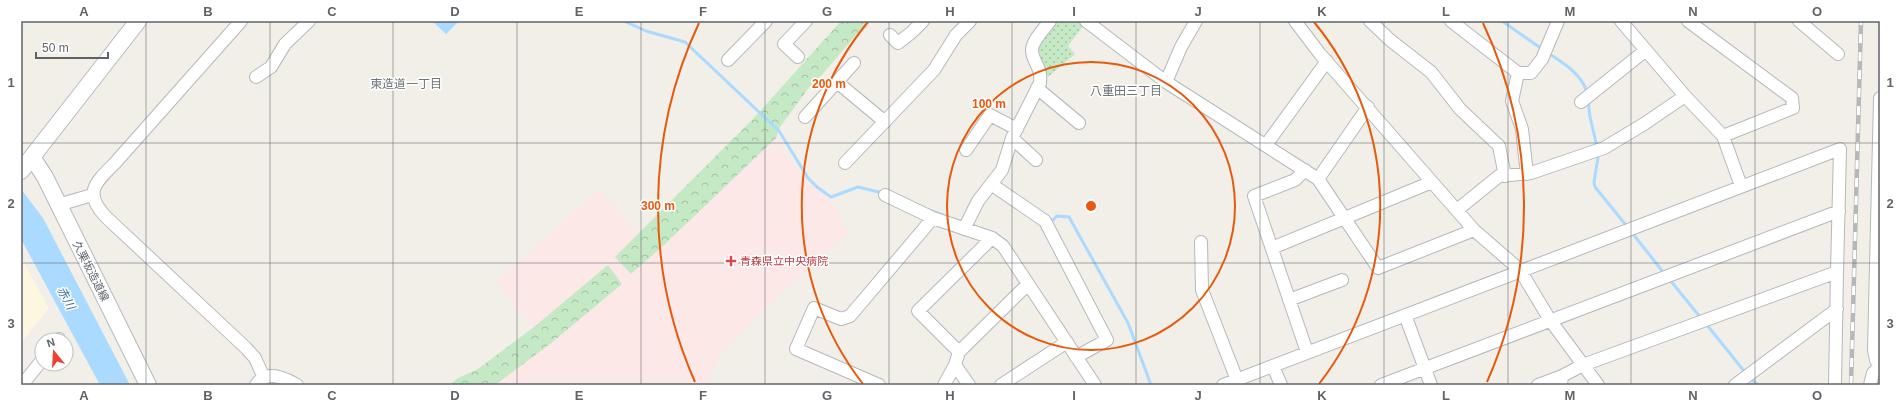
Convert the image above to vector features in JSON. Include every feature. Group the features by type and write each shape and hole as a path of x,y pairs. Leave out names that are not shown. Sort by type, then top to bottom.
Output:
{"main road":[{"path":"21,172 138,21"},
{"name":"久栗坂造道線","path":"32,157 45,177 148,385"}],"street":[{"path":"241,21 115,163 96,182 92,195 97,208 255,358 260,382 272,375 285,378 297,385"},
{"path":"256,77 271,68 285,44 309,21"},
{"path":"728,60 766,21"},
{"path":"798,57 784,44 806,21"},
{"path":"890,35 898,42 924,21"},
{"path":"845,163 934,70 956,35 970,21"},
{"path":"964,229 978,201 1002,170 1015,133 1037,88 1041,73 1032,51 1034,43 1050,21"},
{"path":"1086,21 1166,82 1318,179 1378,268 1474,230"},
{"path":"1166,82 1181,47 1196,21"},
{"path":"1295,21 1327,61 1474,230 1520,270 1550,320 1598,385"},
{"path":"1370,21 1390,40 1431,72 1460,109 1499,146 1505,176"},
{"path":"1451,21 1518,73 1531,73 1542,59 1558,21"},
{"path":"1621,21 1685,96 1723,136 1741,186"},
{"path":"1688,21 1792,98 1793,108 1723,136"},
{"path":"1799,21 1838,54"},
{"path":"1581,102 1646,50"},
{"path":"1266,145 1327,61"},
{"path":"805,117 854,63"},
{"path":"1518,73 1512,101 1522,129 1527,174"},
{"path":"837,82 885,122"},
{"path":"1037,88 1079,123"},
{"path":"1456,210 1499,176 1527,174 1604,148 1644,124 1685,96"},
{"path":"1870,385 1873,374 1880,367 1876,360 1874,350 1878,260 1880,98"},
{"path":"1318,179 1368,107"},
{"path":"966,150 990,115 1015,133 1036,160"},
{"path":"1223,385 1520,270 1840,149 1835,385"},
{"path":"1305,170 1295,180 1254,196 1307,352"},
{"path":"1272,248 1432,182"},
{"path":"991,184 1045,221 1107,340 1076,357"},
{"path":"58,205 92,195"},
{"path":"886,195 933,218 992,238 1003,246 1095,385"},
{"path":"1381,385 1839,211"},
{"path":"879,385 796,349 814,308 841,319 850,316 933,218"},
{"path":"959,352 918,311 992,238"},
{"path":"1201,242 1202,290 1237,380"},
{"path":"1538,385 1561,381 1583,365 1837,272"},
{"path":"1289,300 1342,280"},
{"path":"944,385 955,365 959,352 1028,284"},
{"path":"1735,385 1837,309"},
{"path":"1405,315 1431,385"},
{"path":"1001,385 1067,342"},
{"path":"955,365 969,385"},
{"path":"1274,366 1280,385"},
{"path":"22,385 34,370"}],"shaded area":[{"name":"青森県立中央病院","path":"776,138 806,181 830,199 848,233 766,307 723,352 705,385 495,385 550,344 622,284 607,266 534,327 495,281 541,243 598,189 640,234 615,257 631,274 664,245"},
{"path":"21,258 49,308 21,343"}],"green space":[{"path":"841,21 868,21 820,77 813,82 780,127 776,138 664,245 631,274 615,257 753,119"},
{"path":"1057,21 1078,21 1084,25 1068,46 1075,54 1048,77 1040,57 1038,46"},
{"path":"608,265 622,284 550,344 495,385 449,385 458,378 478,369 534,327"}],"water":[{"path":"432,21 459,21 446,34"},
{"name":"赤川","path":"21,189 43,218 130,385 100,385 74,337 74,332 71,332 21,239"}],"waterway":[{"path":"624,21 646,31 685,42 779,131 808,178 817,187 831,197 858,187 883,193"},
{"path":"1502,21 1542,49"},
{"path":"1551,55 1577,75 1587,92"},
{"path":"1588,100 1590,117 1597,147"},
{"path":"1598,157 1594,182 1595,187 1625,224"},
{"path":"929,210 943,215"},
{"path":"1049,224 1057,216 1069,217 1128,323 1151,385"},
{"path":"1633,234 1663,272"},
{"path":"1670,280 1700,317"},
{"path":"1707,325 1744,371"},
{"path":"1752,380 1758,385"}],"railway":[{"path":"1851,385 1861,21"}],"place":[{"name":"青森県立中央病院","path":"731,261"}],"district":[{"name":"東造道一丁目","path":"406,84"},
{"name":"八重田三丁目","path":"1126,91"}]}
